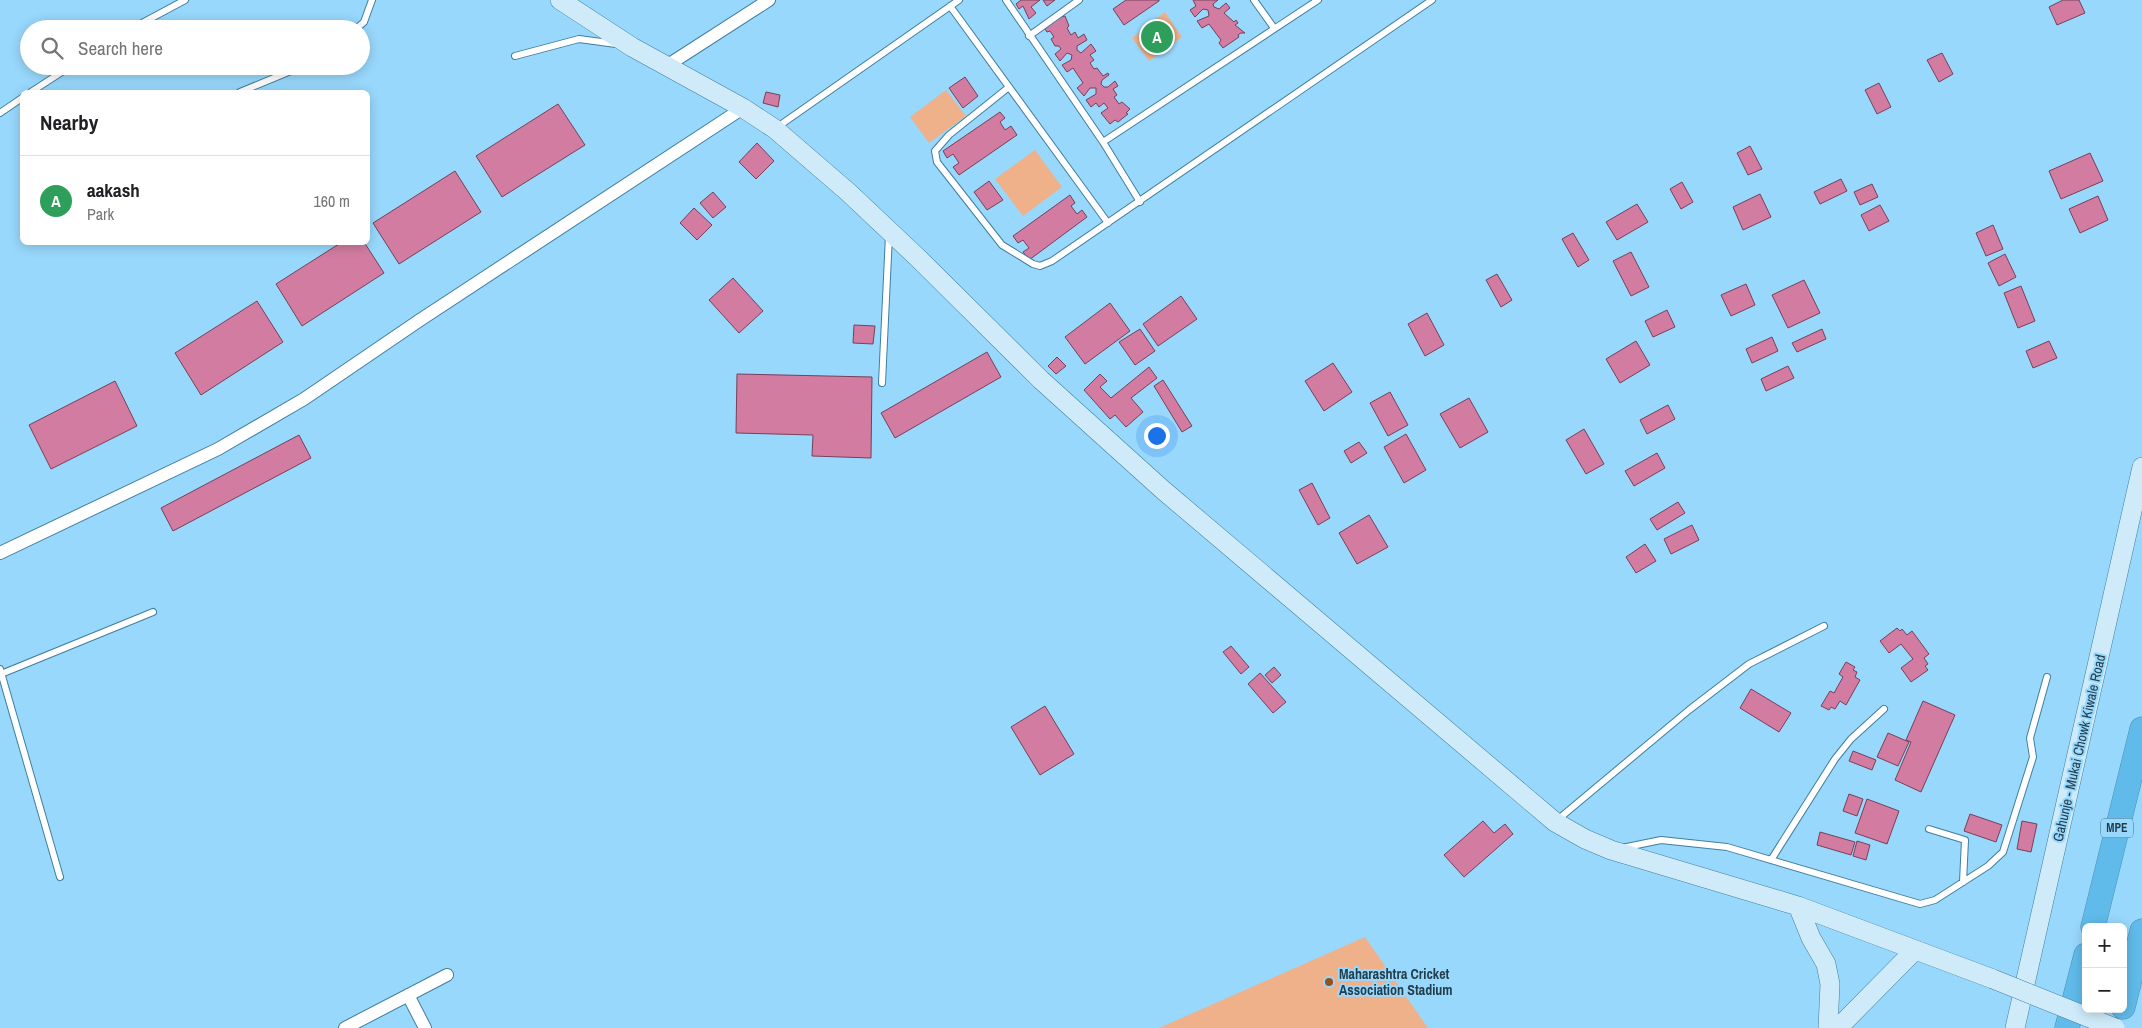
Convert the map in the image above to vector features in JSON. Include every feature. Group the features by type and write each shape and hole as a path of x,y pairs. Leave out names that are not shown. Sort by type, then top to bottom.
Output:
{"highway":[{"name":"MPE","path":"2094,923 2142,729"},
{"path":"2127,992 2142,931"},
{"path":"2068,1028 2083,968"},
{"path":"2117,1028 2122,1013"}],"street":[{"path":"560,0 632,47 668,65 743,108 774,129 889,230 1042,380 1163,490 1555,822 1585,839 1612,850 1798,906 2117,1028"},
{"path":"668,65 769,0"},
{"path":"0,553 218,449 304,400 420,320 743,108"},
{"name":"Gahunje - Mukai Chowk Kiwale Road","path":"2015,1028 2142,467"},
{"path":"1798,906 1811,938 1826,964 1830,984 1828,1028"},
{"path":"1838,1028 1914,951"},
{"path":"345,1028 446,975"},
{"path":"408,995 425,1028"}],"lane":[{"path":"148,20 185,0"},
{"path":"365,20 372,0"},
{"path":"774,129 959,0"},
{"path":"1006,0 1028,36 1103,142 1140,202"},
{"path":"1028,36 1079,0"},
{"path":"1254,0 1274,28"},
{"path":"1103,142 1318,0"},
{"path":"1009,87 950,134 935,151 937,162 1002,245 1033,264 1040,266 1052,262 1432,0"},
{"path":"950,6 1108,223"},
{"path":"515,56 579,39 632,47"},
{"path":"34,90 57,75"},
{"path":"245,90 281,75"},
{"path":"0,114 20,99"},
{"path":"882,383 889,230"},
{"path":"60,877 1,672 153,612"},
{"path":"1555,822 1689,710 1749,664 1824,626"},
{"path":"1612,850 1661,840 1728,847 1920,904 1935,900 1988,866 2003,852 2033,757 2030,738 2047,677"},
{"path":"1770,860 1835,759 1852,739 1884,709"},
{"path":"1929,829 1965,840 1963,882"}],"shaded area":[{"path":"1165,12 1182,37 1149,61 1132,38"},
{"path":"946,90 966,116 929,143 910,117"},
{"path":"1035,150 1062,187 1023,216 995,179"},
{"name":"Maharashtra Cricket Association Stadium","path":"1365,937 1428,1028 1159,1028"}],"building":[{"path":"1021,0 1040,0 1031,7 1036,13 1029,19 1023,6 1019,9 1016,4"},
{"path":"1043,0 1055,0 1047,6"},
{"path":"1126,0 1159,1 1124,25 1113,9"},
{"path":"1193,0 1218,0 1213,4 1214,7 1219,9 1226,3 1230,8 1224,13 1234,22 1236,20 1238,23 1235,25 1245,33 1238,35 1239,37 1223,48 1219,43 1221,40 1209,24 1202,28 1197,21 1209,16 1208,10 1203,9 1195,17 1190,10 1196,6"},
{"path":"2063,0 2079,0 2085,13 2057,25 2049,7"},
{"path":"1065,16 1069,26 1067,28 1071,35 1075,32 1078,38 1084,34 1087,40 1077,46 1077,50 1081,53 1091,44 1096,51 1090,55 1094,60 1090,63 1103,76 1108,73 1109,75 1102,80 1101,84 1104,87 1108,87 1115,81 1118,86 1113,89 1117,95 1114,97 1119,104 1122,102 1130,109 1126,113 1128,114 1118,122 1115,120 1110,124 1101,113 1108,108 1104,103 1099,107 1096,103 1091,107 1086,100 1096,94 1096,88 1090,88 1084,96 1077,88 1083,83 1073,68 1067,72 1062,65 1071,60 1072,55 1067,53 1060,61 1055,54 1061,49 1059,46 1055,46 1051,39 1054,37 1050,31 1047,32 1045,29 1057,18"},
{"path":"1942,53 1953,74 1939,82 1927,60"},
{"path":"965,77 978,96 963,108 949,88"},
{"path":"1879,83 1891,107 1877,114 1865,90"},
{"path":"766,92 780,95 778,107 763,103"},
{"path":"558,104 585,145 502,197 476,156"},
{"path":"1000,112 1005,118 1000,122 1005,130 1011,126 1017,135 959,175 953,167 959,163 953,154 947,158 943,151"},
{"path":"757,143 774,161 756,179 739,162"},
{"path":"1750,146 1762,169 1748,175 1737,153"},
{"path":"2090,153 2103,181 2061,199 2049,171"},
{"path":"455,171 481,212 399,264 373,223"},
{"path":"1841,179 1847,191 1820,204 1814,192"},
{"path":"989,181 1003,200 987,210 974,192"},
{"path":"1682,182 1693,202 1681,209 1670,189"},
{"path":"1872,184 1878,197 1860,205 1854,192"},
{"path":"713,192 726,207 713,218 700,203"},
{"path":"1760,194 1771,217 1743,230 1733,207"},
{"path":"1070,195 1075,203 1071,206 1077,214 1082,210 1087,217 1029,260 1023,252 1029,248 1023,240 1018,243 1013,236"},
{"path":"2098,196 2108,220 2080,233 2069,209"},
{"path":"1637,204 1648,222 1617,240 1606,222"},
{"path":"1880,205 1889,221 1869,231 1861,215"},
{"path":"694,208 712,225 697,240 680,223"},
{"path":"1993,225 2003,249 1986,256 1976,233"},
{"path":"1573,233 1589,260 1578,267 1562,239"},
{"path":"337,245 366,245 384,273 302,326 276,284"},
{"path":"1631,252 1649,287 1631,296 1613,261"},
{"path":"2005,254 2016,277 1999,286 1988,263"},
{"path":"1497,274 1512,300 1501,307 1486,280"},
{"path":"733,278 763,311 739,333 709,300"},
{"path":"1804,280 1820,313 1788,328 1772,295"},
{"path":"1746,284 1755,305 1731,316 1721,295"},
{"path":"2021,286 2035,321 2018,328 2004,293"},
{"path":"1181,296 1197,319 1158,346 1143,324"},
{"path":"257,301 283,342 201,395 175,353"},
{"path":"1110,303 1130,331 1085,364 1065,337"},
{"path":"1667,310 1675,327 1653,337 1645,321"},
{"path":"1427,313 1444,345 1425,356 1408,324"},
{"path":"854,325 875,326 873,344 853,343"},
{"path":"1140,329 1155,351 1135,365 1119,342"},
{"path":"1822,329 1826,339 1797,352 1792,343"},
{"path":"1772,337 1778,351 1752,363 1746,349"},
{"path":"1636,341 1650,365 1620,383 1606,359"},
{"path":"2049,341 2057,358 2033,368 2026,351"},
{"path":"987,352 1001,377 895,438 881,413"},
{"path":"1057,357 1066,366 1056,374 1048,366"},
{"path":"1333,363 1352,392 1324,411 1305,381"},
{"path":"1788,366 1794,378 1766,391 1761,379"},
{"path":"1149,367 1157,378 1131,398 1143,412 1126,427 1115,415 1110,419 1084,390 1100,374 1107,381 1100,387 1111,398"},
{"path":"737,374 872,377 871,458 812,456 813,435 736,433"},
{"path":"1163,380 1192,426 1182,432 1154,386"},
{"path":"115,381 137,426 51,469 29,425"},
{"path":"1390,392 1408,425 1388,436 1370,403"},
{"path":"1469,398 1488,432 1460,448 1440,414"},
{"path":"1668,405 1675,419 1647,434 1640,420"},
{"path":"1584,429 1604,464 1586,474 1566,440"},
{"path":"1406,434 1426,470 1404,483 1384,447"},
{"path":"299,435 311,458 173,531 161,508"},
{"path":"1359,442 1367,453 1351,463 1344,451"},
{"path":"1657,453 1665,468 1634,486 1625,471"},
{"path":"1312,483 1330,518 1318,525 1299,490"},
{"path":"1678,502 1685,513 1657,530 1650,519"},
{"path":"1369,515 1388,547 1357,564 1339,533"},
{"path":"1692,525 1699,540 1671,554 1664,539"},
{"path":"1645,544 1656,561 1636,573 1626,557"},
{"path":"1897,628 1900,631 1902,629 1907,635 1912,631 1929,654 1924,658 1928,664 1925,666 1928,670 1911,682 1901,668 1913,659 1901,644 1889,653 1880,641"},
{"path":"1231,646 1249,667 1241,674 1223,652"},
{"path":"1846,662 1855,667 1853,670 1857,672 1855,677 1860,680 1846,705 1840,701 1835,709 1831,707 1829,710 1821,706 1830,691 1834,693 1843,677 1839,674"},
{"path":"1274,667 1281,675 1272,683 1265,675"},
{"path":"1260,673 1286,702 1273,713 1248,684"},
{"path":"1751,689 1791,713 1779,732 1740,708"},
{"path":"1923,701 1955,715 1921,792 1895,780 1911,742 1906,740"},
{"path":"1045,706 1074,754 1040,775 1011,727"},
{"path":"1888,733 1909,742 1898,766 1877,757"},
{"path":"1853,751 1876,760 1872,770 1849,761"},
{"path":"1849,794 1863,799 1857,816 1843,811"},
{"path":"1867,799 1899,811 1887,844 1855,833"},
{"path":"1970,814 2002,825 1996,842 1964,831"},
{"path":"1483,821 1494,833 1505,824 1513,834 1464,877 1444,855"},
{"path":"2022,821 2037,824 2031,852 2017,849"},
{"path":"1820,832 1855,842 1851,855 1817,845"},
{"path":"1857,841 1870,845 1866,860 1853,856"}],"place":[{"name":"aakash","path":"1157,37"},
{"name":"Maharashtra Cricket Association Stadium","path":"1329,982"}]}
